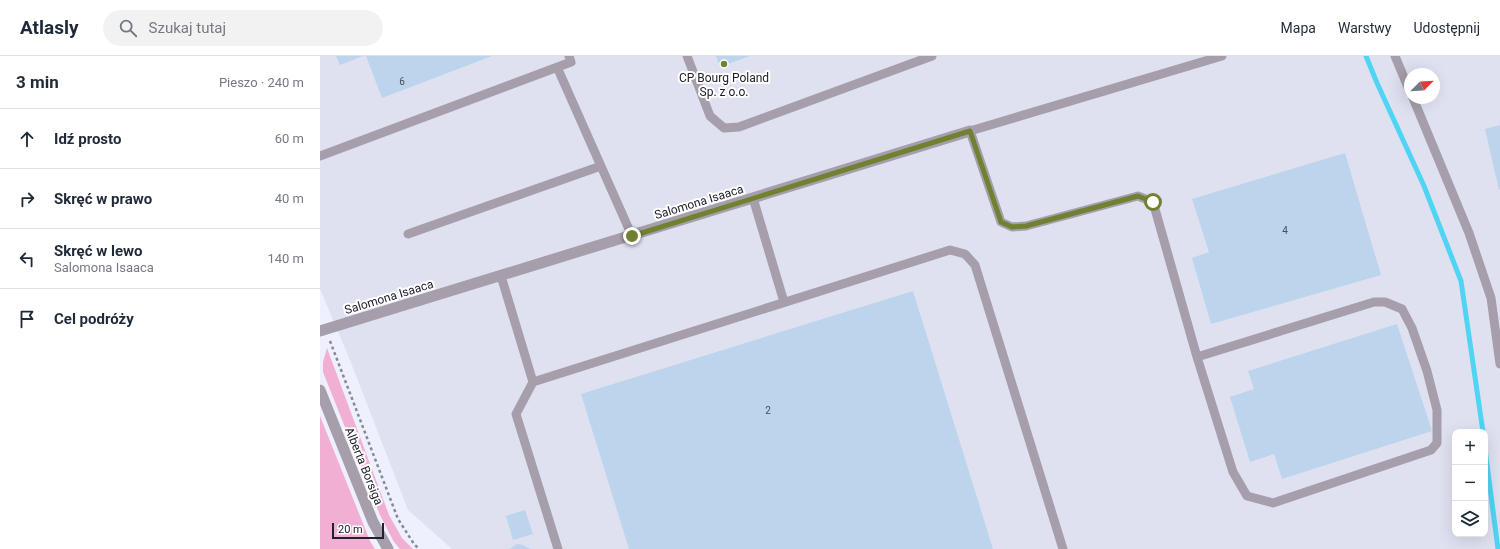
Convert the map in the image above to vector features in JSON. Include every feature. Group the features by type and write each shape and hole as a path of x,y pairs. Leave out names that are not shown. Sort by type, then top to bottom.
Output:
{"street":[{"name":"Salomona Isaaca","path":"323,331 970,131"},
{"name":"Alberta Borsiga","path":"320,390 373,522 388,549"}],"lane":[{"path":"320,156 572,62 569,56"},
{"path":"687,56 710,116 724,128 739,127 932,56"},
{"path":"1197,357 1374,302 1385,302 1402,309 1412,328 1427,371 1437,410 1436,443 1431,450 1273,503 1247,496 1233,472 1197,357 1153,202 1138,196 1026,226 1012,227 1001,222 970,131 1222,56"},
{"path":"1395,56 1404,78"},
{"path":"557,67 632,236"},
{"path":"1415,104 1469,233 1491,298 1500,364"},
{"path":"408,234 601,166"},
{"path":"753,198 784,302"},
{"path":"558,549 516,414 533,382 950,250 964,254 975,265 1063,549"},
{"path":"501,276 533,382"}],"path":[{"path":"323,331 398,519 414,544 419,549"}],"shaded area":[{"path":"320,56 1500,56 1500,549 452,549 408,510 350,360 320,289"},
{"path":"327,348 389,515 402,538 413,549 400,549 394,542 380,515 323,372 323,362"},
{"path":"320,416 370,541 375,549 320,549"}],"building":[{"path":"336,56 363,56 340,65"},
{"path":"366,56 492,56 382,98"},
{"name":"CP Bourg Poland Sp. z o.o.","path":"716,56 750,56 720,67"},
{"path":"1500,125 1500,190 1499,190 1485,129"},
{"path":"1345,153 1381,275 1211,324 1192,258 1209,252 1192,199"},
{"path":"913,291 993,549 629,549 581,394"},
{"path":"1397,324 1432,431 1282,479 1274,454 1250,462 1230,397 1254,389 1248,371"},
{"path":"525,510 533,534 513,540 506,516"},
{"path":"517,544 523,545 531,549 509,549"}],"waterway":[{"path":"1366,56 1424,186 1461,281 1483,429"},
{"path":"1487,465 1498,549"}],"place":[{"name":"CP Bourg Poland Sp. z o.o.","path":"724,64"}],"route":[{"path":"632,236 970,131 1001,222 1012,227 1026,226 1138,196 1153,202"}]}
